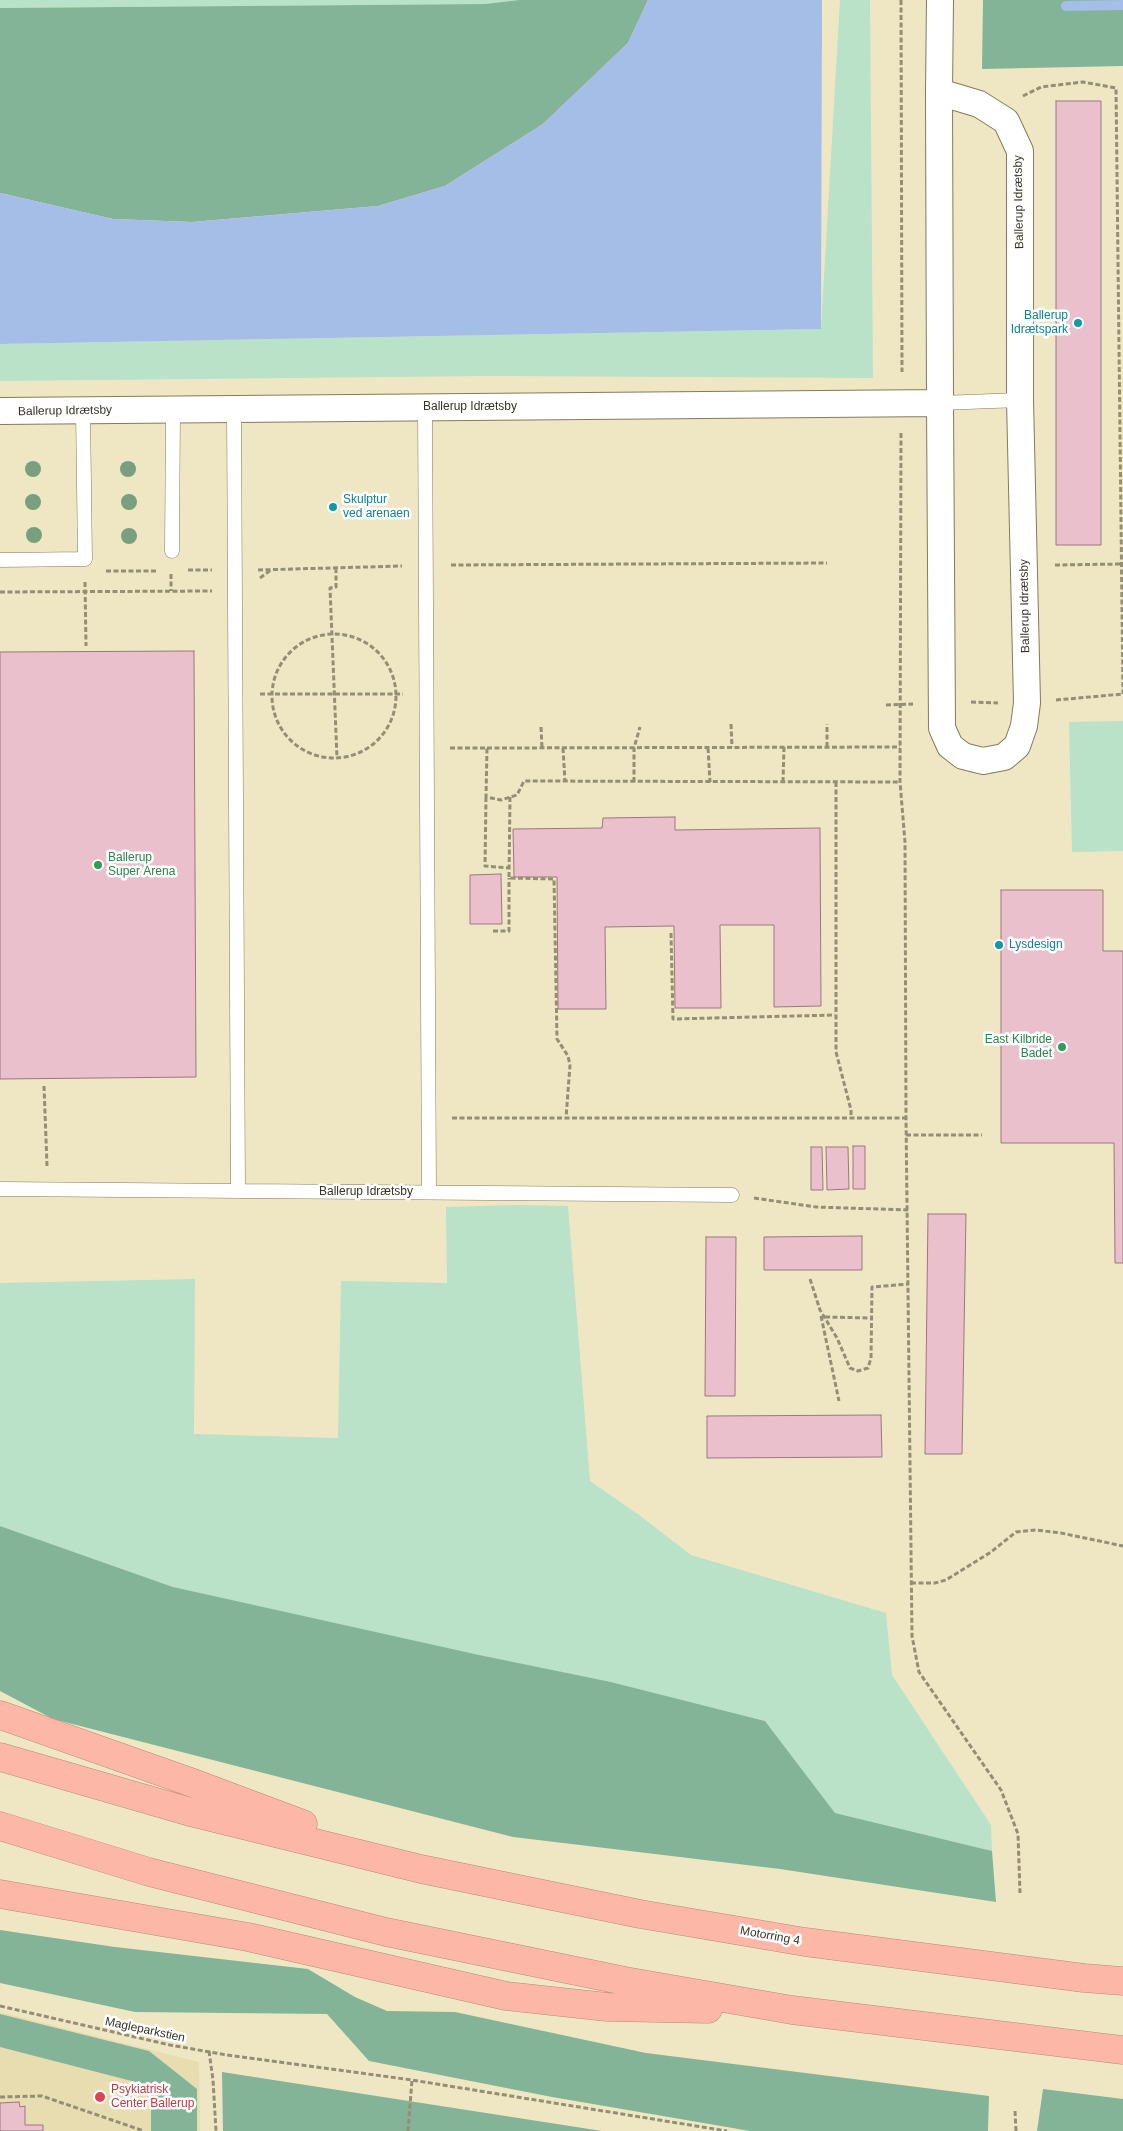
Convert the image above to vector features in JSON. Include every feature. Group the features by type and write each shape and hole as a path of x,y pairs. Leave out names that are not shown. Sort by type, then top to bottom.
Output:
{"highway":[{"path":"0,1715 193,1783 421,1869"},
{"path":"0,1757 194,1813 421,1869"},
{"path":"0,1826 149,1872 386,1932 625,1981 792,2010 1123,2050"},
{"name":"Motorring 4","path":"421,1869 640,1914 805,1942 1084,1978 1123,1981"},
{"path":"0,1894 248,1937 506,1996 607,2007 792,2010"}],"street":[{"name":"Ballerup Idrætsby","path":"940,0 940,92 940,403 942,728 950,746 963,756 983,761 1004,757 1017,746 1024,726 1027,703 1020,400 1020,151 1006,121 979,104 940,92"},
{"name":"Ballerup Idrætsby","path":"0,411 940,403"}],"lane":[{"path":"940,403 1020,400"},
{"path":"425,407 429,1192"},
{"path":"234,409 238,1191"},
{"path":"172,551 174,410"},
{"path":"0,560 84,559 83,411"},
{"name":"Ballerup Idrætsby","path":"0,1189 732,1195"}],"path":[{"path":"901,0 902,403 900,782 905,842 906,1135 912,1636 919,1672 1001,1790 1018,1834 1020,1893"},
{"path":"992,112 1041,87 1083,82 1116,88 1123,694 1027,703"},
{"path":"180,570 272,570 425,566 826,564"},
{"path":"1058,565 1121,564"},
{"path":"336,568 336,587 330,588 330,596 337,758"},
{"path":"0,592 235,591 272,570"},
{"path":"104,571 162,571"},
{"path":"85,601 86,646"},
{"path":"331,633 363,640 380,654 392,673 396,694 392,718 380,738 360,752 337,758 312,754 290,740 276,719 272,694 276,673 286,656 302,642 316,636 331,633"},
{"path":"255,694 411,694"},
{"path":"731,724 732,747"},
{"path":"827,724 827,747"},
{"path":"541,727 542,748"},
{"path":"634,782 634,748 640,727"},
{"path":"708,747 710,782"},
{"path":"783,782 784,747"},
{"path":"427,748 900,747"},
{"path":"487,748 485,866 509,868"},
{"path":"563,748 565,782"},
{"path":"486,796 502,800 517,794 524,782 900,782"},
{"path":"836,782 836,1052 852,1110 851,1118"},
{"path":"492,931 509,931 510,797"},
{"path":"509,878 554,879 557,1039 568,1056 570,1065 566,1118"},
{"path":"671,933 673,1019 835,1015"},
{"path":"44,1086 47,1156"},
{"path":"428,1118 906,1118"},
{"path":"906,1135 982,1135"},
{"path":"732,1195 816,1207 908,1210"},
{"path":"810,1279 820,1310 839,1401"},
{"path":"820,1310 837,1338 850,1368 858,1371 868,1368 871,1358 872,1287 909,1284"},
{"path":"824,1317 871,1318"},
{"path":"911,1583 935,1583 946,1580 991,1552 1016,1532 1036,1530 1061,1533 1123,1546"},
{"name":"Magleparkstien","path":"0,2006 170,2045 412,2080 727,2131"},
{"path":"209,2051 216,2131"},
{"path":"408,2131 412,2080"},
{"path":"0,2097 42,2096 144,2131"},
{"path":"1015,2111 1016,2131"}],"shaded area":[{"name":"Psykiatrisk Center Ballerup","path":"0,2012 199,2062 200,2131 0,2131"}],"green space":[{"path":"0,0 519,0 485,4 0,8"},
{"path":"519,0 648,0 628,43 543,124 445,186 378,206 192,222 113,219 0,193 0,8 485,4"},
{"path":"840,0 870,0 873,378 490,376 0,381 0,344 821,329"},
{"path":"983,0 1123,0 1123,66 982,69"},
{"path":"1123,721 1123,851 1072,852 1069,722"},
{"path":"568,1206 590,1481 639,1515 691,1555 886,1613 892,1675 991,1825 992,1851 835,1813 765,1721 611,1682 313,1622 173,1587 0,1526 0,1283 195,1279 194,1434 338,1438 341,1281 447,1283 446,1207"},
{"path":"0,1526 173,1587 479,1655 611,1682 765,1721 835,1813 992,1851 996,1902 780,1869 513,1837 53,1719 0,1691"},
{"path":"0,1930 115,1947 308,1969 355,1997 387,2011 455,2012 646,2053 989,2096 988,2131 750,2131 552,2097 369,2061 327,2014 135,2012 0,1983"},
{"path":"0,2014 149,2051 197,2089 197,2131 151,2131 151,2086 0,2047"},
{"path":"222,2072 602,2131 223,2131"},
{"path":"1043,2089 1123,2099 1123,2131 1037,2131"}],"water":[{"path":"648,0 822,0 821,329 0,344 0,193 113,219 192,222 378,206 445,186 543,124 628,43"}],"building":[{"name":"Ballerup Idrætspark","path":"1056,101 1101,101 1101,545 1056,545"},
{"name":"Ballerup Super Arena","path":"194,651 196,1077 0,1079 0,652"},
{"path":"675,817 675,830 820,828 821,1006 774,1007 774,925 720,925 721,1008 675,1008 674,926 605,927 606,1009 558,1009 557,877 514,877 513,829 602,828 603,818"},
{"path":"501,874 502,924 470,924 470,875"},
{"name":"East Kilbride Badet","path":"1001,890 1103,890 1103,951 1123,951 1123,1263 1115,1263 1114,1143 1001,1143"},
{"path":"853,1146 865,1146 865,1189 853,1189"},
{"path":"811,1147 822,1147 823,1190 811,1190"},
{"path":"826,1147 848,1147 849,1189 827,1190"},
{"path":"928,1214 966,1214 962,1454 925,1454"},
{"path":"862,1236 862,1270 764,1270 764,1237"},
{"path":"706,1237 736,1237 735,1396 705,1396"},
{"path":"881,1415 882,1457 707,1458 707,1416"},
{"path":"19,2102 20,2107 25,2106 25,2125 43,2125 43,2131 0,2131 0,2103"}],"waterway":[{"path":"1066,6 1123,5"}],"place":[{"name":"Ballerup Idrætspark","path":"1078,323"},
{"name":"Skulptur ved arenaen","path":"333,507"},
{"name":"Ballerup Super Arena","path":"98,865"},
{"name":"Lysdesign","path":"999,945"},
{"name":"East Kilbride Badet","path":"1062,1047"},
{"name":"Psykiatrisk Center Ballerup","path":"100,2097"}]}
